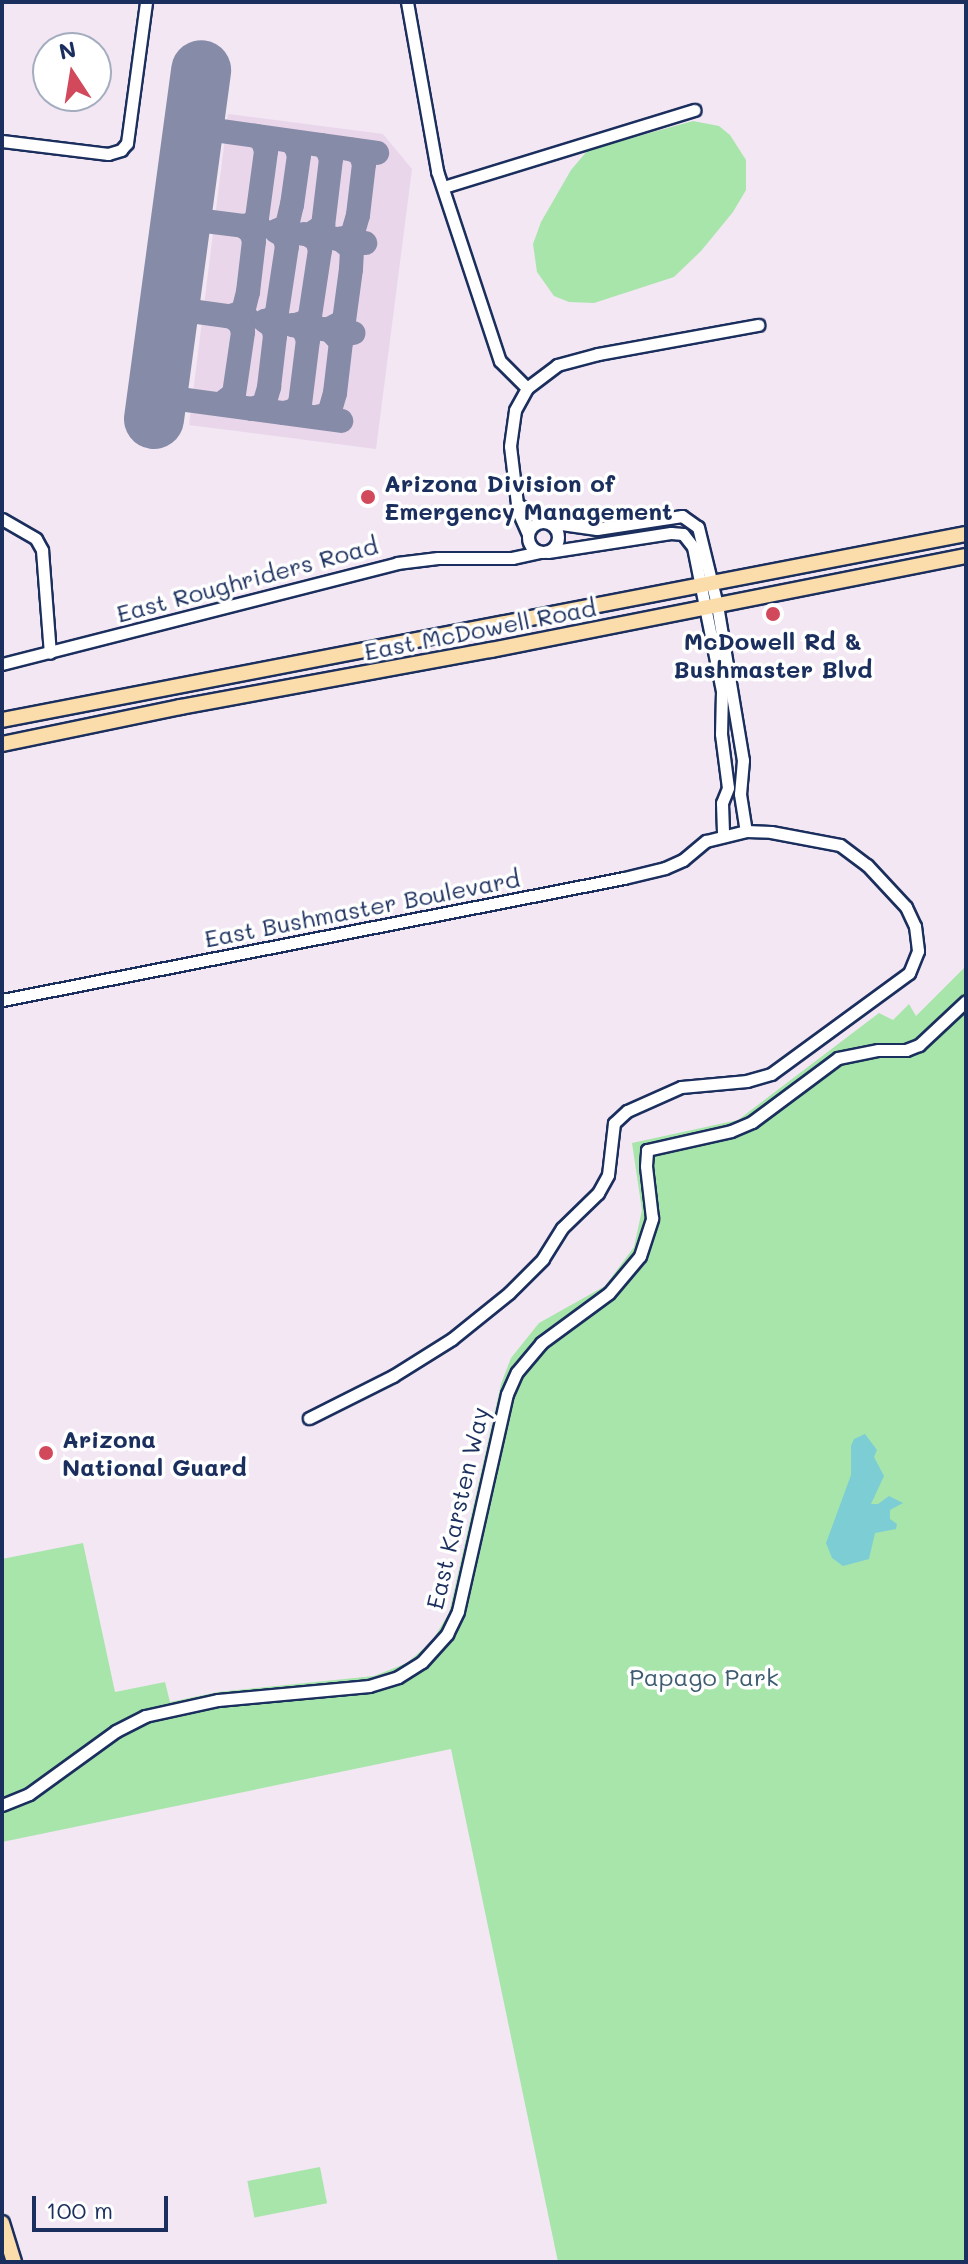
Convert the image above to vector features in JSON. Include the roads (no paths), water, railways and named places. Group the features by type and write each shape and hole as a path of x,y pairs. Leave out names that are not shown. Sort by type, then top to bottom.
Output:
{"main road":[{"name":"East McDowell Road","path":"2,720 175,684 707,587 966,534"},
{"name":"East McDowell Road","path":"2,744 966,556"},
{"path":"2,2223 14,2262"}],"street":[{"path":"2,141 108,154 121,150 127,143 146,2"},
{"path":"407,2 433,156 500,361 527,388"},
{"path":"444,187 694,110"},
{"path":"707,587 693,547 683,534 655,534 544,552 529,544 517,504 510,446 511,423 527,388 557,365 613,351 758,325"},
{"path":"517,504 555,527 558,536 556,546 544,552"},
{"path":"505,557 522,546 532,525 546,522 597,529 682,516 692,521 701,532 707,587 743,760 740,794 746,831"},
{"path":"2,519 36,539 42,550 50,653"},
{"name":"East Roughriders Road","path":"2,664 397,563 428,558 505,557 544,552"},
{"path":"711,606 722,691 721,734 728,771 720,824 723,836"},
{"name":"East Bushmaster Boulevard","path":"2,1000 624,878 665,868 683,860 706,841 746,831 771,832 840,845 867,865 906,907 915,926 918,951 909,973 771,1074 747,1081 681,1087 627,1111 614,1123 608,1175 598,1193 562,1228 543,1259 509,1293 452,1339 393,1376 309,1418"},
{"name":"East Karsten Way","path":"2,1805 51,1780 132,1720 218,1700 369,1686 411,1670 431,1655 447,1634 458,1611 507,1394 517,1372 541,1343 621,1282 644,1247 652,1218 647,1150 711,1136 752,1122 838,1058 878,1050 906,1050 919,1045 966,1001"}],"water":[{"path":"865,1434 877,1450 874,1457 884,1476 871,1504 878,1504 889,1496 903,1503 890,1510 890,1519 897,1524 896,1529 875,1533 869,1559 843,1566 832,1558 826,1543 851,1475 851,1446 854,1439"}],"place":[{"name":"Arizona Division of Emergency Management","path":"368,497"},
{"name":"McDowell Rd & Bushmaster Blvd","path":"773,614"},
{"name":"Arizona National Guard","path":"46,1453"}],"park label":[{"name":"Papago Park","path":"704,1677"}]}
